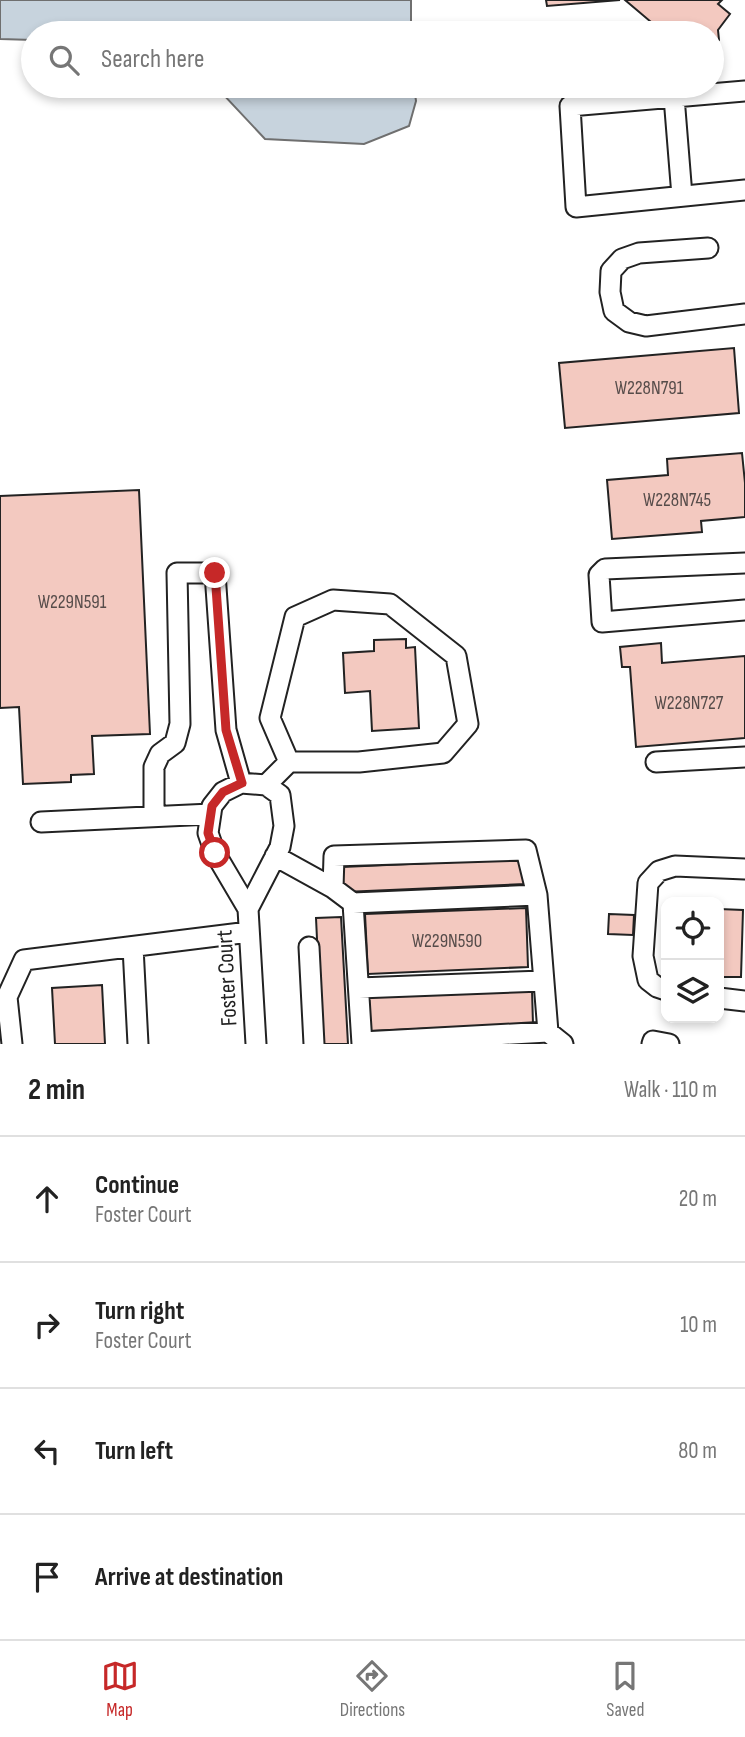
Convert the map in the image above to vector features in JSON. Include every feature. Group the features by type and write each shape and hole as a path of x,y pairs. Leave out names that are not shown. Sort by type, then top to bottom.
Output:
{"street":[{"path":"724,93 745,91"},
{"path":"662,98 570,106 576,207 745,190"},
{"path":"674,98 682,196"},
{"path":"708,248 639,253 622,259 611,271 610,292 614,311 629,322 646,326 745,314"},
{"path":"745,563 605,569 599,576 602,622 745,610"},
{"path":"154,817 154,767 160,754 175,743 180,724 177,573 215,573 226,730 242,783"},
{"path":"41,822 211,814 212,806 223,792 242,783 266,785 289,761 359,762 443,753 468,724 456,656 390,604 333,600 295,617 270,718 289,761"},
{"path":"656,762 745,757"},
{"name":"Foster Court","path":"248,909 280,847 284,826 280,795 266,785"},
{"name":"Foster Court","path":"211,814 208,833 215,853 248,909 256,1044"},
{"path":"333,888 334,856 526,850 537,895 543,981 555,1038 362,1043 354,903"},
{"path":"275,856 333,888 354,903 537,895"},
{"path":"661,988 648,980 643,956 648,883 659,871 675,866 745,869"},
{"path":"12,1044 7,997 24,960 249,932"},
{"path":"134,947 138,1044"},
{"path":"309,947 314,1044"},
{"path":"359,988 543,981"},
{"path":"724,999 745,1001"},
{"path":"652,1044 653,1041 669,1044"}],"shaded area":[{"path":"0,0 411,0 411,21 21,21 21,40 0,39"},
{"path":"227,98 416,98 409,126 364,144 265,139"}],"building":[{"path":"546,0 620,0 547,6"},
{"path":"625,0 722,0 718,4 730,14 724,22 650,21"},
{"path":"734,348 739,413 565,428 559,363"},
{"path":"742,453 745,517 701,521 702,532 612,539 607,480 668,475 667,459"},
{"path":"139,490 150,734 92,736 94,774 71,775 71,782 23,784 19,707 0,708 0,496"},
{"path":"406,639 406,648 415,647 419,728 372,731 370,691 345,693 343,653 374,651 374,640"},
{"path":"661,643 662,663 745,656 745,738 636,747 630,667 622,667 620,647"},
{"path":"524,859 525,884 344,892 342,867"},
{"path":"526,908 528,967 368,974 365,914"},
{"path":"724,909 743,910 741,977 724,977"},
{"path":"609,914 634,915 633,935 608,934"},
{"path":"341,917 348,1044 322,1044 316,918"},
{"path":"102,985 105,1044 55,1044 52,988"},
{"path":"532,990 533,1024 370,1031 369,997"}],"route":[{"path":"215,573 226,730 242,783 223,792 212,806 208,833 215,853"}]}
